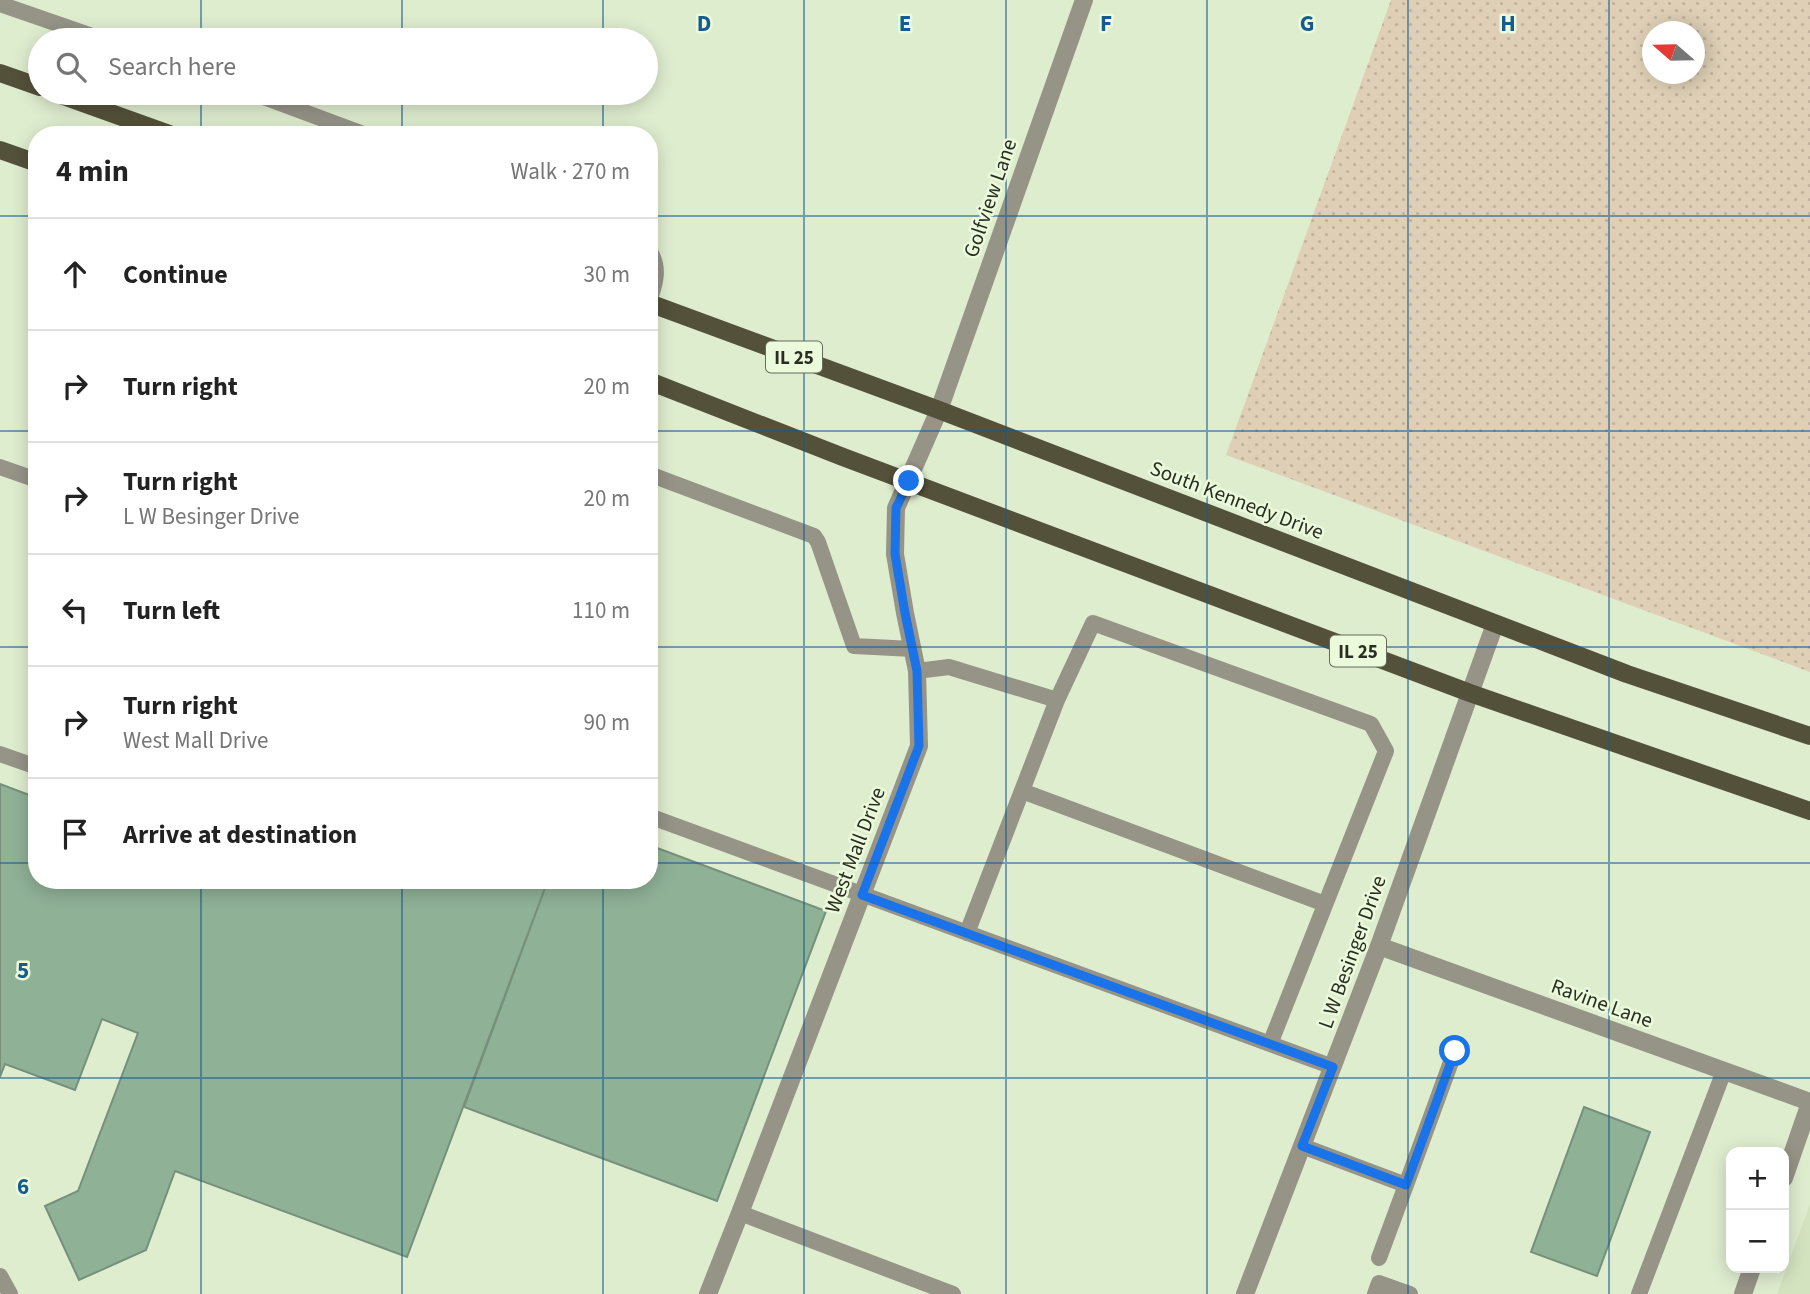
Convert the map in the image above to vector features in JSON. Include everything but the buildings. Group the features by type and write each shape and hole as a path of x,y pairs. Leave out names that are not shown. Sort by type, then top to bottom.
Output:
{"main road":[{"path":"0,73 28,83"},
{"path":"89,105 148,126"},
{"path":"0,150 28,160"},
{"name":"South Kennedy Drive","path":"658,306 939,410 1627,674 1810,736"},
{"name":"IL 25","path":"658,384 1470,693 1810,811"}],"street":[{"name":"Golfview Lane","path":"939,410 1084,0"},
{"name":"West Mall Drive","path":"708,1294 919,746 917,671 895,554 896,508 939,410"},
{"name":"L W Besinger Drive","path":"1245,1294 1379,946 1495,624"},
{"name":"Ravine Lane","path":"1379,946 1810,1103"},
{"path":"1789,1164 1810,1103"},
{"path":"1743,1294 1750,1273"}],"lane":[{"path":"0,4 69,28"},
{"path":"285,105 342,126"},
{"path":"0,467 28,477"},
{"path":"658,477 814,536 854,646 913,649"},
{"path":"967,933 1057,699 1093,623 1371,724 1386,751 1270,1044"},
{"path":"917,671 949,667 1057,699"},
{"path":"0,754 28,764"},
{"path":"1022,790 1325,904"},
{"path":"658,819 1333,1067"},
{"path":"1379,1258 1455,1051"},
{"path":"1639,1294 1724,1071"},
{"path":"1302,1146 1406,1185"},
{"path":"740,1213 953,1294"},
{"path":"0,1276 10,1294"},
{"path":"1375,1294 1379,1283 1410,1294"}],"shaded area":[{"path":"1391,0 1810,0 1810,672 1226,455"},
{"path":"1810,1204 1810,1294 1777,1294 1785,1273 1789,1273 1789,1261"}],"route":[{"path":"909,481 896,508 895,554 917,671 919,746 862,895 1333,1067 1302,1146 1406,1185 1455,1051"}]}
